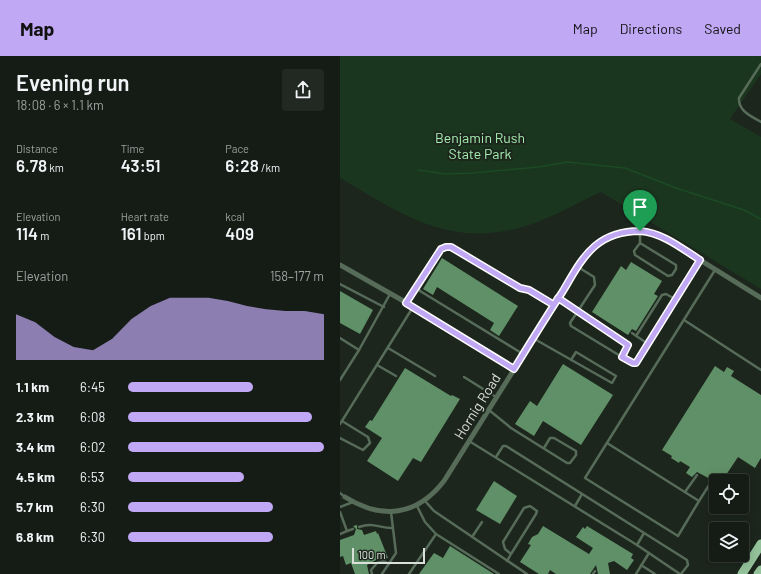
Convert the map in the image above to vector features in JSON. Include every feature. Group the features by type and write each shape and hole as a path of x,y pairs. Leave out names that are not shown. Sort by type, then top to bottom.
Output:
{"highway":[{"path":"742,574 761,544"},
{"path":"758,574 761,570"}],"street":[{"name":"Hornig Road","path":"345,497 353,502 376,511 391,512 416,506 432,495 444,481 578,267 589,252 605,239 624,232 640,231 663,237 761,298"},
{"path":"340,265 414,307 514,369"}],"lane":[{"path":"761,64 739,98 739,104 742,109 761,122"},
{"path":"640,231 640,243 634,251 635,255 668,276 672,275 676,269 676,265 640,243"},
{"path":"406,303 418,287 418,283 441,249 451,247 520,288 529,290 554,305"},
{"path":"578,267 594,277 595,285 570,323 571,326 622,357 636,363 700,260"},
{"path":"709,485 678,536 585,478 716,269"},
{"path":"340,284 384,307"},
{"path":"418,287 420,291 523,354"},
{"path":"340,380 384,307 390,293"},
{"path":"636,336 662,295 666,294 675,299"},
{"path":"558,298 628,345 622,357"},
{"path":"340,438 363,450 370,443 368,437 341,423 414,307"},
{"path":"684,320 761,370"},
{"path":"632,333 648,344"},
{"path":"340,338 359,350"},
{"path":"533,338 571,360 612,383 616,376 576,352 571,360"},
{"path":"388,348 435,376"},
{"path":"377,365 396,376"},
{"path":"464,377 496,398"},
{"path":"488,410 512,428 567,463 570,463 576,455 576,451 554,438 550,438 544,448"},
{"path":"469,441 575,506 681,574 688,565 687,560 506,446 503,446 496,457"},
{"path":"607,443 699,501"},
{"path":"685,492 697,475"},
{"path":"340,492 345,497"},
{"path":"575,506 582,494"},
{"path":"425,501 434,511 527,574"},
{"path":"340,507 353,502"},
{"path":"416,506 425,522 436,534 499,574"},
{"path":"507,561 536,514 536,511 530,506 524,508 503,542 505,549 511,554"},
{"path":"340,512 347,531"},
{"path":"382,574 396,553 391,512"},
{"path":"472,536 482,522"},
{"path":"359,527 373,524 392,528"},
{"path":"340,534 353,529"},
{"path":"637,545 644,533"},
{"path":"409,574 436,534"},
{"path":"636,574 649,553"},
{"path":"372,574 372,570 377,563 384,561 389,564"},
{"path":"641,565 655,574"}],"green space":[{"name":"Benjamin Rush State Park","path":"340,56 761,56 761,74 730,119 761,137 761,289 601,192 536,223 499,232 474,233 450,231 406,216 340,178"}],"building":[{"path":"442,258 518,306 499,336 490,330 494,323 437,287 433,295 423,289"},
{"path":"631,262 662,281 654,294 658,296 636,331 632,329 628,335 592,312 621,266 626,270"},
{"path":"340,291 373,310 360,334 340,323"},
{"path":"563,364 613,395 581,445 543,421 534,436 515,424 530,401 537,406"},
{"path":"715,366 724,372 727,367 734,371 731,376 761,395 761,458 755,468 738,457 727,474 709,474 709,478 697,472 692,477 686,473 690,467 680,461 679,463 671,458 672,456 662,450"},
{"path":"405,368 451,396 452,395 460,399 421,462 413,458 398,481 367,461 382,438 365,427 370,420 372,421"},
{"path":"494,481 517,496 500,524 476,510"},
{"path":"357,525 357,529 362,530 364,535 376,531 377,534 378,533 388,558 376,560 367,565 369,574 355,574 351,563 346,565 343,556 340,557 340,540 354,535 356,529 353,526"},
{"path":"543,526 589,554 593,548 576,537 583,527 585,529 587,526 633,554 631,558 634,560 627,570 614,561 608,563 610,574 598,574 596,565 590,574 556,574 550,570 548,574 539,574 520,562 531,545 528,544 532,537 538,534"},
{"path":"450,546 494,574 419,574 434,553 443,558"}],"waterway":[{"path":"418,170 446,174 472,173 539,167 567,162 625,168 676,188 744,210 761,219"}],"route":[{"path":"640,231 624,232 611,236 599,243 589,252 580,263 558,298 554,305 533,338 514,369 406,303 418,287 418,283 441,249 451,247 520,288 529,290 554,305 558,298 628,345 622,357 636,363 700,260 663,237 640,231"}]}
